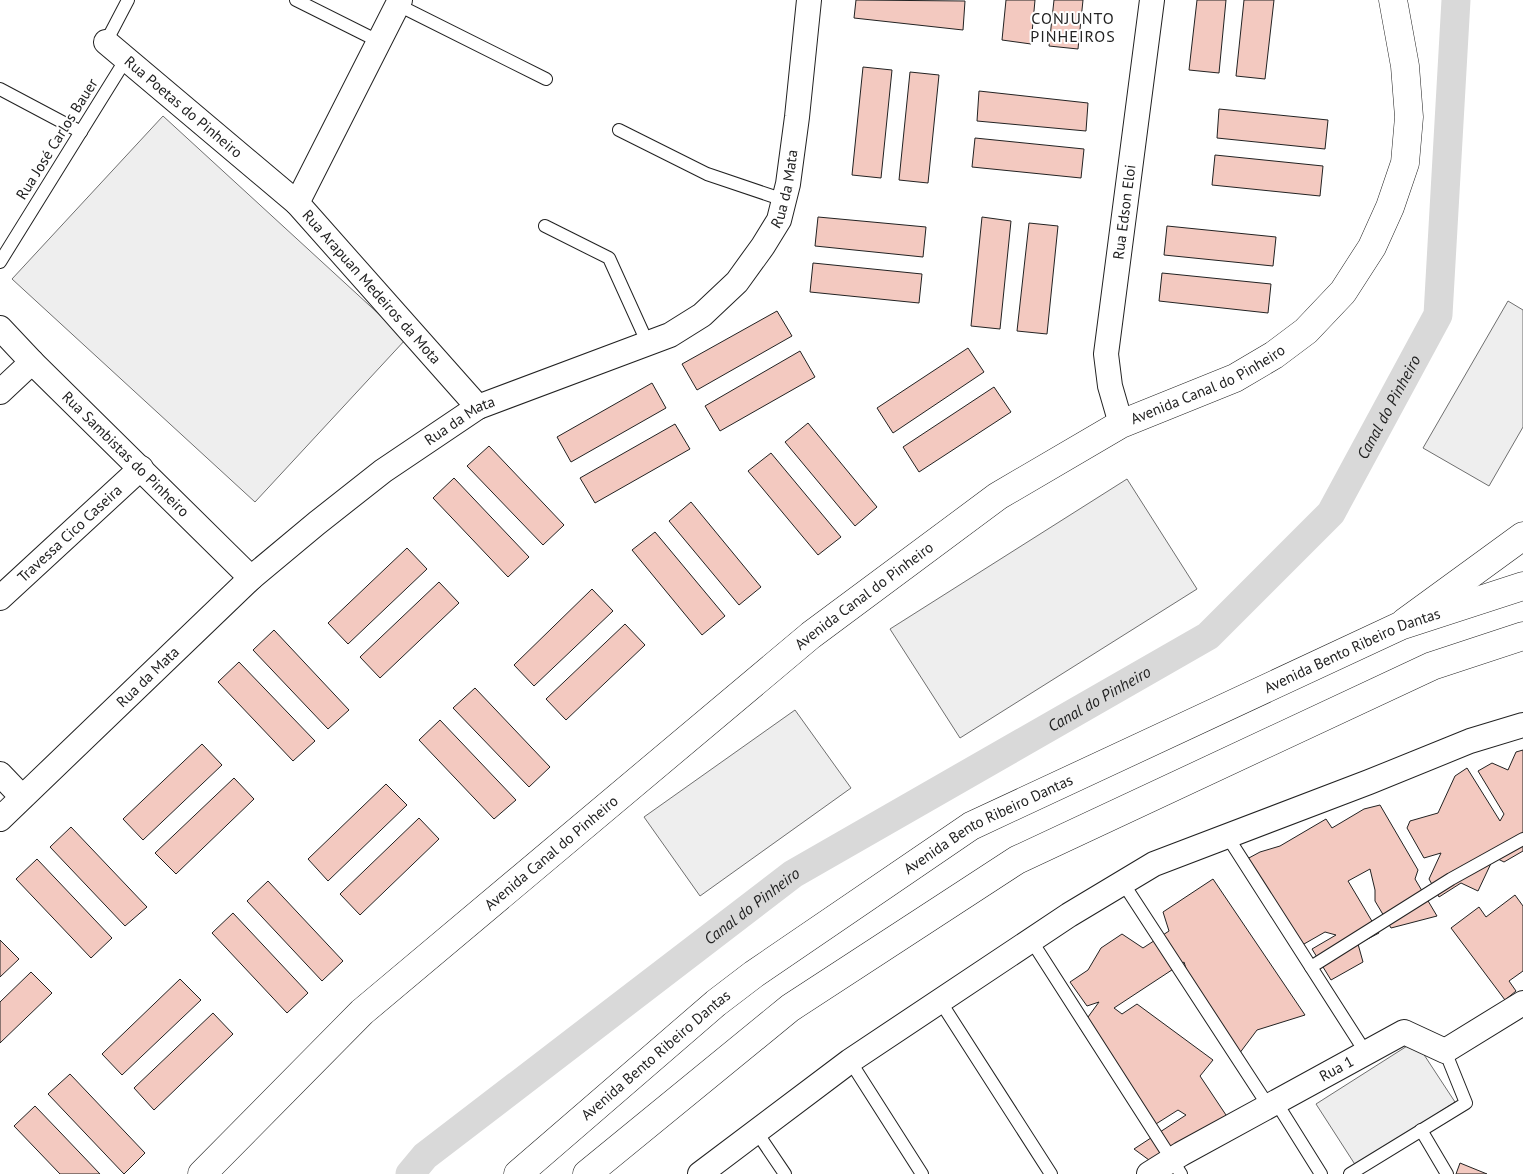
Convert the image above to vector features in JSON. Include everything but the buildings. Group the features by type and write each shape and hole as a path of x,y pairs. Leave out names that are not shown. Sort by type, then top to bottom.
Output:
{"main road":[{"name":"Avenida Canal do Pinheiro","path":"202,1174 362,1012 811,635 998,496 1121,424 1235,378 1274,355 1306,331 1343,292 1372,247 1390,207 1405,163 1408,108 1405,66 1392,0"},
{"path":"1400,626 1523,536"},
{"name":"Avenida Bento Ribeiro Dantas","path":"518,1174 716,1003 754,974 971,826 1400,626 1523,586"},
{"path":"587,1174 790,1008 1017,860 1432,666 1523,636"}],"street":[{"name":"Rua da Mata","path":"0,819 251,578 383,471 478,407 670,335 702,315 737,282 779,220 788,184 809,0"},
{"name":"Rua Edson Eloi","path":"1121,424 1110,386 1106,354 1152,0"},
{"name":"Rua Arapuan Medeiros da Mota","path":"399,3 297,203 478,407"},
{"name":"Rua Poetas do Pinheiro","path":"106,42 297,203"},
{"name":"Rua Sambistas do Pinheiro","path":"0,328 32,362 251,578"},
{"path":"0,392 32,362"},
{"name":"Travessa Cico Caseira","path":"0,598 141,468"},
{"path":"700,1174 850,1061 1069,915 1154,864 1370,782 1470,741 1523,725"},
{"path":"0,774 22,797"},
{"path":"1445,1051 1523,1004"},
{"name":"Rua 1","path":"1150,1174 1176,1167 1272,1104 1404,1032 1445,1051"}],"lane":[{"name":"Rua Poetas do Pinheiro","path":"106,42 128,0"},
{"path":"296,0 380,42"},
{"path":"399,3 546,79"},
{"name":"Rua José Carlos Bauer","path":"0,262 126,59"},
{"path":"0,89 81,132"},
{"path":"619,130 707,174 784,200"},
{"path":"545,226 610,258 648,344"},
{"path":"1227,836 1366,1053"},
{"path":"1311,967 1451,879 1523,839"},
{"path":"1123,883 1321,1174"},
{"path":"1031,940 1176,1167"},
{"path":"940,1001 1052,1174"},
{"path":"1350,1174 1466,1103 1445,1051"},
{"path":"850,1061 922,1174"},
{"path":"1421,1130 1447,1174"},
{"path":"756,1131 785,1174"}],"shaded area":[{"path":"163,116 406,339 255,502 12,279"},
{"path":"1508,301 1523,310 1523,427 1489,486 1423,448"},
{"path":"1127,479 1197,589 960,738 890,629"},
{"path":"795,710 851,788 700,896 644,817"},
{"path":"1415,1041 1455,1102 1356,1166 1316,1104"}],"waterway":[{"name":"Canal do Pinheiro","path":"410,1174 425,1156 793,874 1208,636 1331,513 1438,315 1456,0"}],"district":[{"name":"CONJUNTO PINHEIROS","path":"1073,27"}]}
